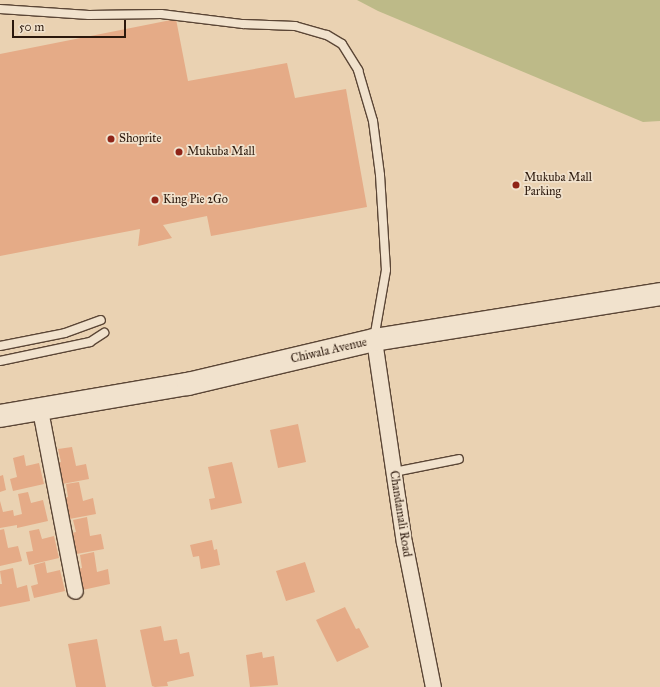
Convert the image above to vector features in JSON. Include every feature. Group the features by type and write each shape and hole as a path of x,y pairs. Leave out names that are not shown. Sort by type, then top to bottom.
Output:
{"main road":[{"name":"Chiwala Avenue","path":"0,416 188,384 374,340 660,294"}],"street":[{"name":"Chandamali Road","path":"374,340 404,542 432,687"},
{"path":"40,410 75,591"}],"lane":[{"path":"0,9 88,15 161,14 243,24 295,26 328,35 342,44 358,70 373,121 380,175 386,270 374,340"},
{"path":"0,346 64,332 101,320"},
{"path":"0,361 90,342 104,333"},
{"path":"394,472 459,459"}],"shaded area":[{"path":"357,0 660,0 660,121 643,122 378,11"}],"building":[{"name":"Mukuba Mall","path":"176,19 188,81 287,63 295,98 346,89 367,207 211,236 207,216 163,225 172,238 138,246 140,229 0,256 0,54"},
{"path":"298,424 306,462 278,468 270,430"},
{"path":"72,447 76,466 86,464 89,479 57,485 53,464 61,462 58,449"},
{"path":"24,455 26,466 39,463 44,484 13,491 10,479 17,477 13,458"},
{"path":"232,462 242,503 211,510 209,499 215,498 208,467"},
{"path":"3,475 6,490 0,492 0,476"},
{"path":"79,482 83,501 93,498 96,514 64,520 60,499 68,497 66,484"},
{"path":"28,492 31,503 43,500 48,521 17,528 17,525 0,528 0,501 3,512 13,510 14,516 22,514 18,494"},
{"path":"87,517 90,536 101,534 104,549 71,555 67,534 76,532 73,520"},
{"path":"4,529 8,548 18,546 22,561 0,566 0,530"},
{"path":"39,529 42,539 54,536 59,558 29,565 26,552 33,551 29,531"},
{"path":"212,540 214,550 217,549 220,565 201,569 199,556 193,557 190,545"},
{"path":"94,552 97,572 108,569 110,584 78,591 74,570 82,568 80,555"},
{"path":"45,562 47,573 60,570 65,591 34,598 31,586 38,584 34,565"},
{"path":"305,562 315,592 286,601 276,571"},
{"path":"13,568 17,588 27,585 30,601 0,607 0,584 2,584 0,571"},
{"path":"345,607 356,629 359,628 369,647 337,662 316,620"},
{"path":"161,626 164,641 177,639 180,654 189,652 194,676 167,682 168,686 155,687 152,686 140,630"},
{"path":"97,639 106,687 76,687 68,644"},
{"path":"262,652 263,658 274,656 278,685 250,687 246,655"}],"place":[{"name":"Shoprite","path":"111,139"},
{"name":"Mukuba Mall","path":"179,152"},
{"name":"Mukuba Mall Parking","path":"516,185"},
{"name":"King Pie 2Go","path":"155,200"}]}
